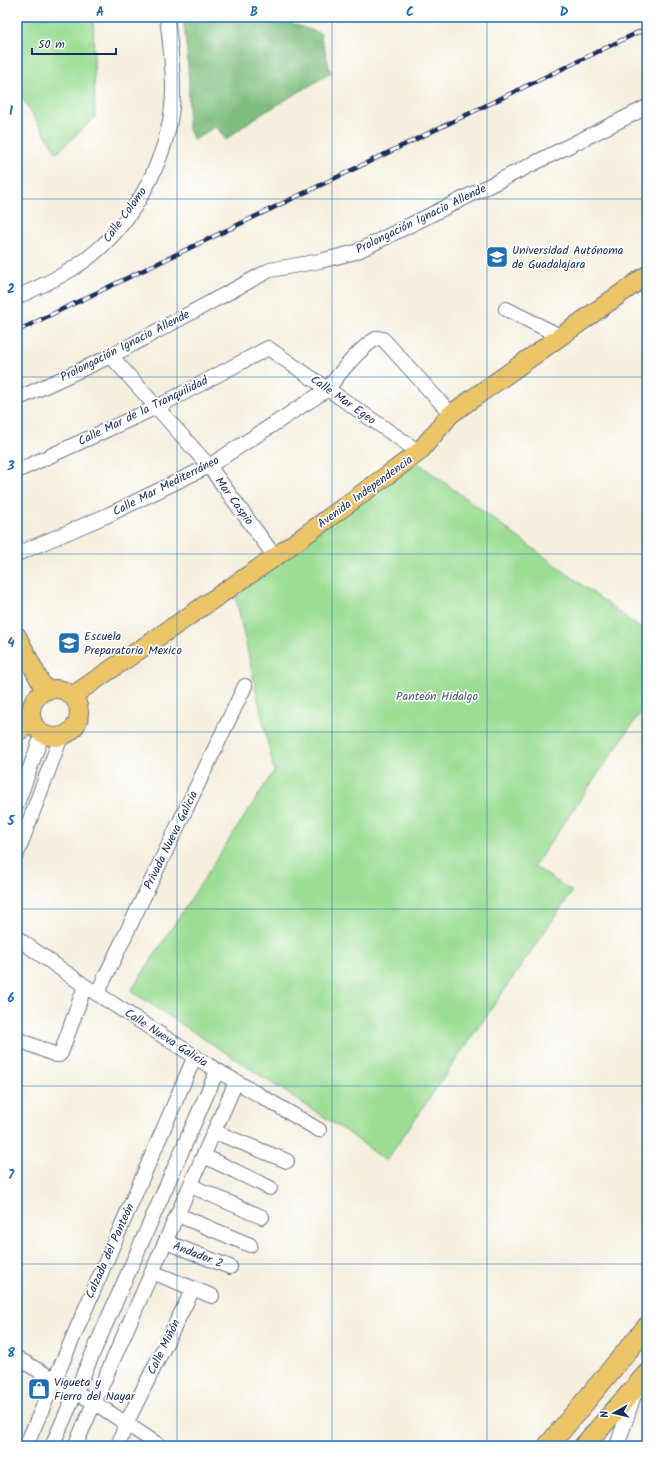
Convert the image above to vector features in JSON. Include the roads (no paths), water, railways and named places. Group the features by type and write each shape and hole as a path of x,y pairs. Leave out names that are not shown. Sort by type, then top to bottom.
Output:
{"highway":[{"path":"548,1446 647,1327"},
{"path":"584,1446 644,1384"}],"main road":[{"name":"Avenida Independencia","path":"72,696 275,558 419,452 451,414 647,275"},
{"path":"17,636 45,691"},
{"path":"59,689 72,696 77,702 79,709 77,724 73,730 61,737 53,738 37,728 31,715 31,708 39,695 45,691 59,689"},
{"path":"17,732 37,728"}],"street":[{"name":"Calle Colomo","path":"17,297 66,272 99,249 113,236 148,184 163,150 168,134 171,113 173,90 171,49 167,17"},
{"name":"Prolongación Ignacio Allende","path":"17,399 111,356 270,270 320,261 356,252 647,107"},
{"path":"506,309 560,336"},
{"path":"328,390 340,372 369,343 378,338 383,339 451,414"},
{"name":"Calle Mar Egeo","path":"268,348 419,452"},
{"name":"Calle Mar de la Tranquilidad","path":"17,471 157,407 268,348"},
{"name":"Mar Caspio","path":"111,356 209,466 275,558"},
{"name":"Calle Mar Mediterráneo","path":"17,554 108,515 209,466 328,390"},
{"name":"Privada Nueva Galicia","path":"96,994 245,686"},
{"path":"17,804 37,728"},
{"path":"17,854 61,737"},
{"name":"Calle Nueva Galicia","path":"17,938 96,994 217,1071 319,1130"},
{"path":"17,1039 59,1055 84,986"},
{"name":"Calzada del Panteón","path":"26,1446 195,1056"},
{"name":"Calzada del Panteón","path":"52,1446 217,1071"},
{"path":"75,1446 236,1082"},
{"path":"215,1132 286,1161"},
{"path":"204,1156 270,1188"},
{"path":"190,1186 262,1216"},
{"path":"178,1214 250,1245"},
{"name":"Andador 2","path":"166,1242 230,1267"},
{"path":"152,1272 212,1296"},
{"name":"Calle Miñón","path":"118,1446 126,1424 191,1293"},
{"path":"17,1358 95,1403 160,1446"},
{"path":"617,1446 644,1384"}],"railway":[{"path":"17,331 647,28"}],"place":[{"name":"Universidad Autónoma de Guadalajara","path":"497,257"},
{"name":"Escuela Preparatoria Mexico","path":"69,643"},
{"name":"Vigueta y Fierro del Nayar","path":"39,1389"}],"park label":[{"name":"Panteón Hidalgo","path":"437,696"}]}
